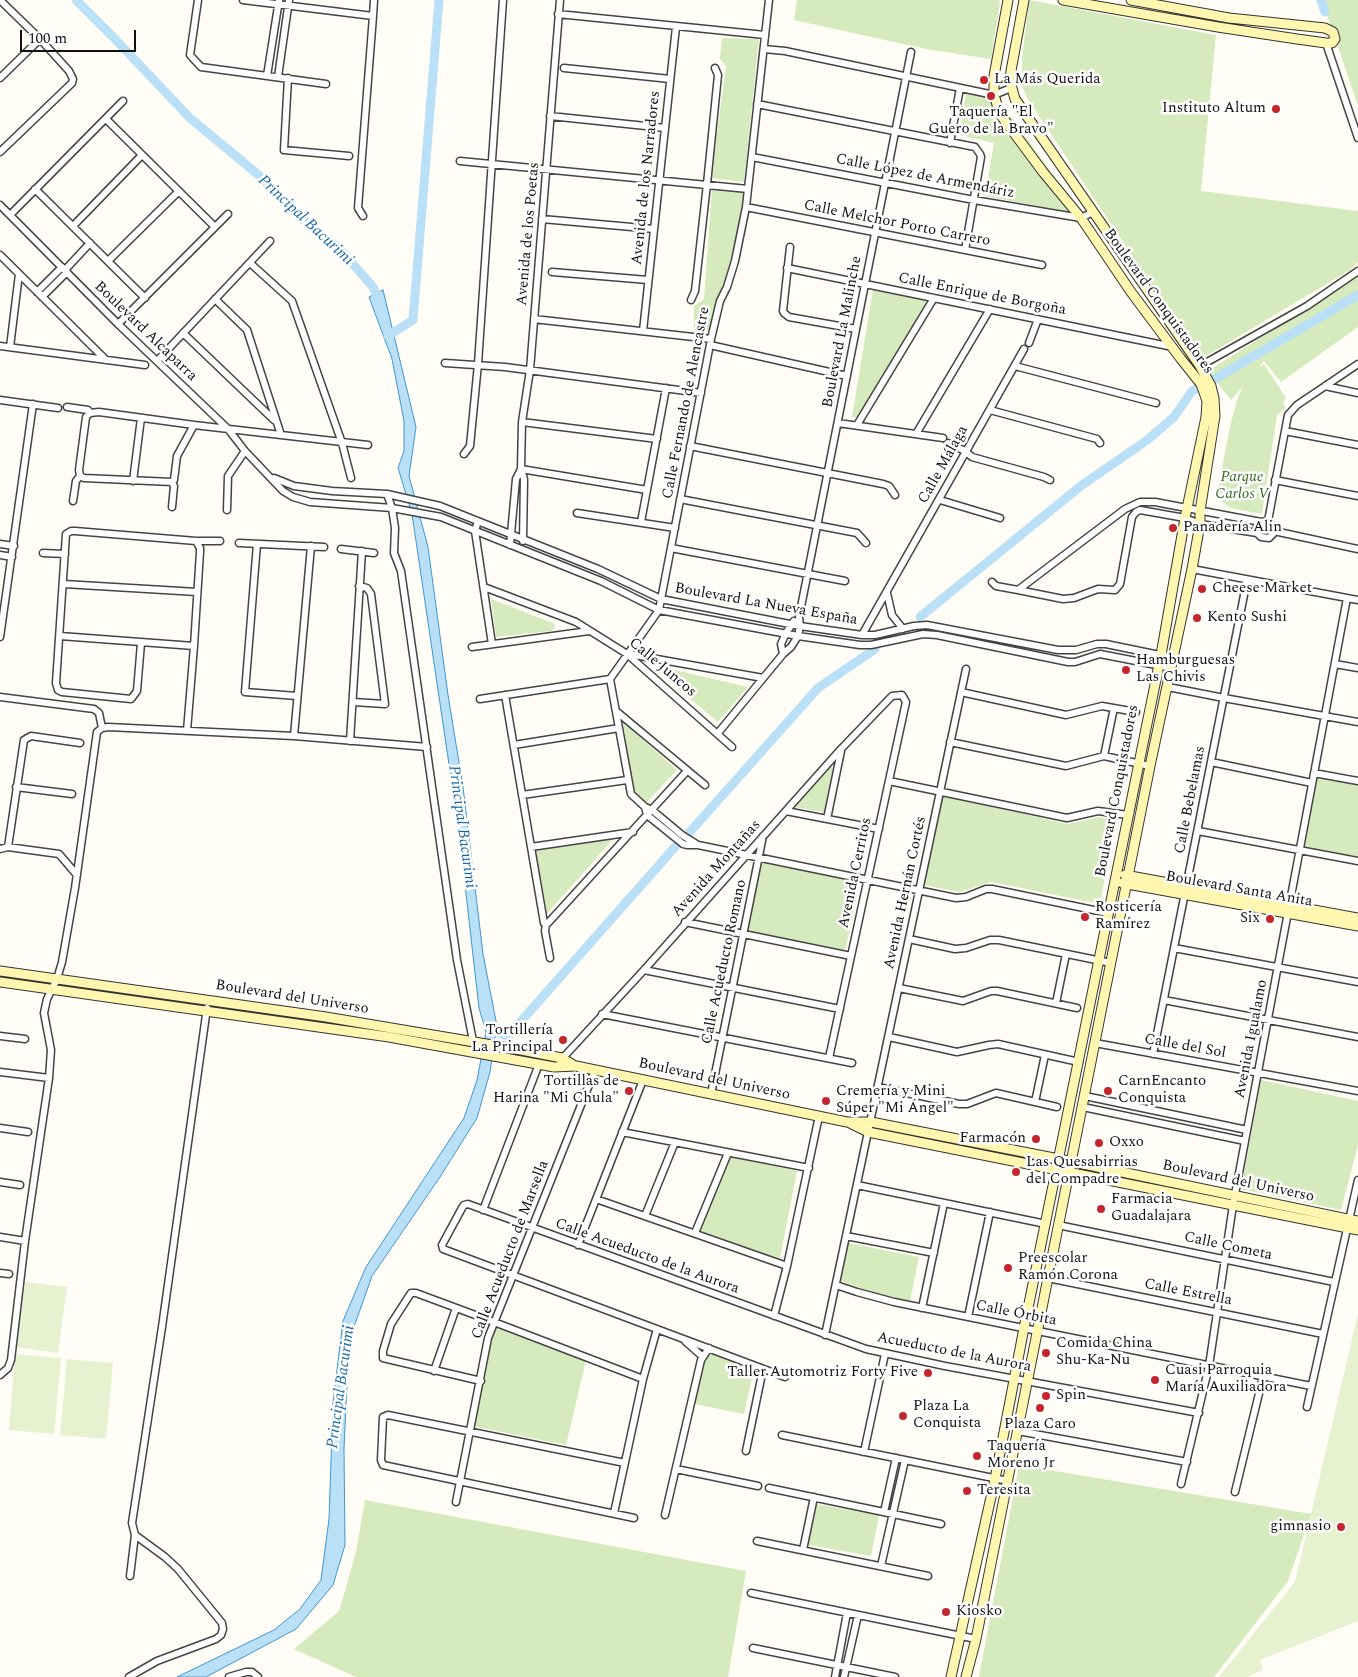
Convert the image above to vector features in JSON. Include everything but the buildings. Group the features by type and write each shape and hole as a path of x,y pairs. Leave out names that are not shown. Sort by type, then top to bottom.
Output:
{"street":[{"path":"198,0 190,55 202,67 326,84"},
{"path":"243,0 289,3 373,16"},
{"path":"363,216 358,208 374,0"},
{"path":"464,454 470,446 478,364 503,0"},
{"name":"Avenida de los Poetas","path":"522,550 524,479 521,469 522,422 530,370 560,0"},
{"name":"Calle Fernando de Alencastre","path":"610,679 659,610 711,342 720,301 734,266 746,207 769,0"},
{"path":"1010,0 1020,0"},
{"name":"Boulevard Conquistadores","path":"950,1677 995,1478 1161,655 1185,518 1206,417 1207,401 1201,384 1132,292 1081,218 1000,114 994,95 994,76 1010,0"},
{"name":"Boulevard Conquistadores","path":"966,1677 976,1639 1150,766 1192,570 1215,416 1211,386 1200,366 1015,99 1011,88 1011,71 1024,0"},
{"path":"1063,0 1228,29 1326,43 1334,42 1335,35 1325,28 1229,18 1131,0"},
{"path":"267,76 278,2"},
{"path":"278,77 289,3"},
{"path":"0,152 72,83 72,75 69,71 40,39 2,4"},
{"path":"558,14 765,35"},
{"path":"1228,29 1229,18"},
{"name":"Avenida de los Narradores","path":"642,331 676,27"},
{"path":"0,78 40,39"},
{"path":"1326,43 1358,138"},
{"path":"764,49 785,51 994,95 1011,88"},
{"name":"Boulevard La Malinche","path":"798,636 799,616 911,52"},
{"path":"564,68 670,79"},
{"path":"691,300 695,291 707,184 718,75 716,68"},
{"path":"288,78 284,150 349,156"},
{"path":"950,143 960,88"},
{"path":"10,215 123,101"},
{"path":"757,104 975,148 981,157 965,250"},
{"path":"550,116 665,128"},
{"path":"106,118 215,227"},
{"path":"73,226 142,155"},
{"name":"Calle López de Armendáriz","path":"752,157 974,200 1081,218"},
{"path":"460,161 748,189"},
{"path":"36,189 145,298"},
{"path":"108,262 179,191"},
{"name":"Boulevard Alcaparra","path":"0,205 118,324 228,429 245,452 284,491 301,500 395,509 430,515"},
{"name":"Calle Melchor Porto Carrero","path":"746,207 1042,265"},
{"path":"1081,218 1093,212"},
{"path":"118,324 228,214"},
{"path":"542,219 654,228"},
{"path":"157,361 270,241"},
{"path":"42,297 90,243"},
{"path":"790,247 783,306 784,313 789,317 856,329"},
{"path":"0,255 106,360"},
{"path":"250,263 289,296 292,301 342,443 351,478"},
{"name":"Calle Enrique de Borgoña","path":"787,268 1173,347"},
{"path":"37,292 65,270"},
{"path":"1200,366 1307,306 1358,271"},
{"path":"552,272 648,280"},
{"path":"10,347 20,274"},
{"path":"857,425 934,298"},
{"path":"215,299 247,330 281,435"},
{"path":"916,434 990,310"},
{"path":"1029,343 1038,319"},
{"path":"534,320 642,331 711,342 847,376"},
{"path":"183,333 275,421"},
{"path":"0,346 145,365"},
{"name":"Calle Málaga","path":"862,635 1024,349"},
{"path":"446,363 478,364 530,370 701,393"},
{"path":"1257,533 1257,526 1264,522 1275,480 1288,415 1292,409 1358,364"},
{"path":"1015,366 1156,403"},
{"path":"1325,386 1358,392"},
{"path":"641,522 666,388"},
{"path":"0,400 58,408"},
{"path":"0,637 33,404"},
{"path":"67,407 88,410 90,413"},
{"path":"990,410 1097,439 1100,443"},
{"path":"74,501 76,481 80,476 79,470 86,417 90,413 99,412 368,445"},
{"path":"133,480 141,418"},
{"path":"522,422 657,439"},
{"path":"838,422 946,440 972,457 1050,480"},
{"path":"172,507 174,486 172,482 174,480 177,456 194,425"},
{"path":"1285,430 1358,445"},
{"path":"690,446 883,484 889,486 895,495"},
{"path":"227,510 228,476 245,452"},
{"path":"521,469 647,490"},
{"name":"Avenida de los Poetas","path":"510,545 516,479 521,469"},
{"path":"80,476 84,478 172,482"},
{"name":"Boulevard Alcaparra","path":"271,477 294,486 332,491 387,494 427,504"},
{"path":"1275,480 1358,496"},
{"path":"387,494 395,509 394,553 401,571 457,960 478,1042"},
{"path":"680,499 857,533 863,537 866,543"},
{"path":"940,500 1000,518"},
{"path":"992,582 996,586 1063,599 1074,598 1098,589 1115,590 1120,584 1132,517 1136,512 1146,510 1185,518 1200,524 1257,533 1266,539 1272,536 1274,531 1273,525 1146,501 1132,505 1018,590"},
{"name":"Boulevard La Nueva España","path":"427,504 440,506 523,538 607,573 661,599 800,626 862,635 875,635 903,628 927,625 1058,650 1076,650 1097,644 1106,644 1174,658"},
{"path":"1132,505 1136,512"},
{"path":"577,514 675,528"},
{"name":"Boulevard La Nueva España","path":"430,515 601,581 659,610 798,636 860,645 871,645 923,634 1068,662 1075,662 1100,654 1172,668"},
{"path":"478,521 475,531 492,644"},
{"path":"141,643 137,691 131,699 60,691 56,683 66,536 71,531 196,541 220,541"},
{"path":"1274,531 1358,549"},
{"path":"187,731 200,548 196,541"},
{"path":"239,543 324,547"},
{"path":"0,544 14,546"},
{"path":"257,544 245,692 297,696"},
{"path":"294,736 311,546"},
{"path":"671,548 845,581"},
{"path":"341,549 374,553"},
{"path":"350,741 362,551"},
{"path":"43,553 65,554"},
{"path":"0,555 12,557"},
{"path":"1192,570 1358,600"},
{"name":"Calle Bebelamas","path":"1153,1054 1247,580"},
{"path":"64,584 197,592"},
{"path":"353,702 384,704 371,594 367,588 359,586"},
{"name":"Calle Juncos","path":"484,587 576,622 628,654 732,747"},
{"path":"887,593 892,615 903,628 902,638"},
{"name":"Avenida Igualamo","path":"1181,1484 1209,1366 1234,1200 1347,598"},
{"path":"783,654 781,644 791,624 799,616"},
{"path":"472,647 590,631"},
{"path":"60,636 194,646"},
{"path":"718,733 783,654 791,647 798,636"},
{"path":"628,654 764,678"},
{"path":"1335,664 1358,668"},
{"name":"Avenida Hernán Cortés","path":"825,1335 966,669"},
{"path":"480,699 610,679 627,780 632,796 649,812 698,845 956,898 992,889 1108,913"},
{"path":"1168,687 1358,722"},
{"path":"960,692 1066,715 1095,707 1136,712"},
{"name":"Avenida Montañas","path":"554,1067 644,970 841,750 892,696 902,694"},
{"name":"Avenida Cerritos","path":"829,1058 906,702 902,694"},
{"path":"506,695 550,958"},
{"path":"0,697 94,709 99,713 102,728"},
{"path":"1104,756 1114,708"},
{"path":"616,711 705,786"},
{"path":"0,1375 8,1368 11,1360 25,1241 49,1078 51,1050 44,1013 62,962 77,875 95,736 98,730 102,728 294,736 427,747"},
{"path":"514,745 619,728"},
{"path":"8,847 23,744 26,738 35,737 80,743"},
{"path":"950,742 1066,766 1104,756 1150,766"},
{"path":"827,819 841,750"},
{"path":"1211,762 1312,783"},
{"path":"545,923 633,832 687,772"},
{"path":"1314,773 1358,781"},
{"path":"522,795 627,780"},
{"path":"889,781 1067,818 1098,811 1128,814"},
{"path":"16,787 72,794"},
{"path":"786,811 878,829"},
{"path":"1198,830 1358,861"},
{"path":"531,847 633,832"},
{"name":"Calle Acueducto Romano","path":"711,1094 764,835"},
{"path":"0,849 8,847 59,854 77,875"},
{"name":"Boulevard Santa Anita","path":"1115,877 1289,909 1358,918"},
{"name":"Boulevard Santa Anita","path":"1289,909 1358,926"},
{"path":"685,922 851,956"},
{"path":"909,939 955,949 994,940 1111,963"},
{"path":"1174,948 1358,982"},
{"path":"1056,1003 1066,954"},
{"path":"644,970 840,1009"},
{"name":"Boulevard del Universo","path":"0,972 209,1000 478,1042 562,1058 576,1066"},
{"name":"Boulevard del Universo","path":"0,982 390,1037 554,1067 576,1066 847,1122 870,1122 1153,1178 1234,1200"},
{"path":"899,988 963,1001 994,991 1077,1008"},
{"path":"130,1576 134,1535 132,1522 209,1000"},
{"path":"1164,1000 1358,1036"},
{"path":"602,1014 852,1063"},
{"path":"0,1036 25,1039"},
{"path":"888,1037 958,1052 994,1044 1079,1062"},
{"name":"Calle del Sol","path":"1095,1043 1358,1092"},
{"path":"509,1059 516,1049"},
{"path":"1035,1102 1045,1055"},
{"path":"483,1210 539,1064"},
{"name":"Calle Acueducto de Marsella","path":"456,1502 488,1338 595,1070"},
{"path":"0,1072 49,1078"},
{"path":"578,1245 643,1080"},
{"path":"878,1087 959,1104 967,1104 996,1093 1057,1107"},
{"path":"1085,1096 1248,1130"},
{"path":"1082,1107 1245,1141"},
{"path":"1142,1119 1144,1108"},
{"path":"774,1316 787,1266 819,1116"},
{"name":"Boulevard del Universo","path":"847,1122 868,1132 1150,1188 1234,1200 1351,1222 1358,1230"},
{"path":"0,1128 28,1132"},
{"path":"622,1132 808,1168"},
{"path":"645,1216 675,1142"},
{"path":"694,1234 728,1153"},
{"path":"1150,1188 1153,1178"},
{"path":"1307,1406 1334,1282 1351,1222 1358,1180"},
{"path":"0,1182 20,1185"},
{"path":"857,1185 1046,1224"},
{"path":"596,1199 787,1266"},
{"path":"922,1308 944,1203"},
{"name":"Calle Acueducto de la Aurora","path":"512,1275 443,1249 443,1243 464,1205 468,1204 532,1227 825,1335"},
{"path":"968,1317 990,1212"},
{"name":"Calle Cometa","path":"1058,1225 1334,1282"},
{"path":"846,1236 934,1253"},
{"path":"0,1237 25,1241"},
{"path":"0,1273 9,1274"},
{"path":"512,1275 785,1376"},
{"name":"Calle Estrella","path":"1048,1278 1322,1334"},
{"name":"Calle Órbita","path":"836,1284 878,1298 922,1308 1311,1386"},
{"path":"481,1381 385,1359 382,1355 391,1324 410,1295 416,1293 643,1380"},
{"path":"434,1371 456,1308"},
{"path":"614,1513 643,1380 657,1329"},
{"name":"Acueducto de la Aurora","path":"825,1335 885,1354 1198,1413"},
{"path":"683,1338 703,1357"},
{"path":"665,1515 703,1357 709,1348"},
{"path":"864,1452 885,1354"},
{"path":"746,1451 764,1368"},
{"path":"1235,1492 1263,1377"},
{"path":"625,1463 388,1415 382,1417 382,1464 386,1466 634,1518"},
{"path":"1018,1431 1187,1462"},
{"path":"782,1435 1008,1481"},
{"path":"884,1512 896,1458"},
{"path":"880,1566 905,1460"},
{"path":"676,1469 758,1486"},
{"path":"770,1488 941,1524"},
{"path":"803,1550 814,1497"},
{"path":"129,1677 157,1661 216,1639 221,1635 223,1629 222,1623 178,1569 165,1557 134,1535"},
{"path":"756,1541 928,1576"},
{"path":"751,1593 976,1639"},
{"path":"835,1677 847,1613"},
{"path":"844,1677 858,1615"},
{"path":"753,1648 895,1677"},
{"path":"229,1677 246,1672 252,1672 258,1677"}],"green space":[{"path":"797,0 999,0 1000,2 991,59 926,49 794,20"},
{"path":"1029,0 1216,35 1201,191 1358,211 1358,262 1350,270 1201,359 1027,98 1022,85 1022,59"},
{"path":"1322,0 1358,0 1358,106"},
{"path":"722,38 759,39 744,182 711,178 726,66 720,59"},
{"path":"966,92 999,100 1072,201 1069,212 985,196 994,143 960,135"},
{"path":"712,189 744,192 735,243 710,330 694,330 694,306 704,299"},
{"name":"Parque Carlos V","path":"1358,276 1358,327 1281,382 1264,361 1259,367 1264,364 1286,398 1283,402 1286,408 1277,415 1262,514 1230,508 1219,499 1218,488 1231,422 1239,394 1244,385 1231,400 1208,371"},
{"path":"873,290 927,301 858,418 852,417"},
{"path":"491,599 553,623 555,627 552,631 496,637"},
{"path":"657,667 748,687 718,722 657,671"},
{"path":"623,722 677,770 646,803 632,791"},
{"path":"830,767 833,767 824,812 794,807"},
{"path":"1317,777 1358,784 1358,857 1305,847"},
{"path":"942,796 1068,824 1099,817 1115,821 1100,904 991,882 960,892 923,885"},
{"path":"614,838 545,916 533,849"},
{"path":"761,862 860,882 845,951 747,931"},
{"path":"1261,1080 1358,1101 1358,1145 1341,1210 1241,1189"},
{"path":"725,1156 797,1171 779,1263 697,1231"},
{"path":"843,1242 919,1257 910,1301 878,1294 835,1279"},
{"path":"25,1282 67,1287 58,1353 16,1347"},
{"path":"1358,1314 1358,1621 1260,1660 1263,1670 1247,1677 1219,1677 1295,1582"},
{"path":"490,1323 586,1360 566,1445 472,1426"},
{"path":"15,1354 61,1358 54,1434 9,1430"},
{"path":"713,1354 754,1369 744,1414 695,1404 702,1358"},
{"path":"67,1359 113,1363 106,1439 60,1435"},
{"path":"1019,1465 1311,1514 1288,1581 1214,1677 979,1677"},
{"path":"365,1500 746,1571 728,1677 356,1677 294,1649 339,1611 356,1552"},
{"path":"816,1504 879,1515 871,1556 808,1545"}],"water":[{"path":"383,290 416,427 409,476 428,547 448,695 463,787 483,954 497,1026 490,1072 477,1118 440,1177 372,1276 349,1341 344,1449 345,1545 333,1585 296,1629 206,1677 177,1677 274,1630 300,1609 321,1580 329,1519 333,1402 343,1321 366,1267 464,1118 477,1080 486,1032 479,1008 459,832 412,514 398,468 404,451 404,421 392,359 369,297"}],"waterway":[{"name":"Principal Bacurimi","path":"76,0 190,118 261,177 304,221 339,248 373,287 378,304"},
{"path":"388,336 413,320 439,0"},
{"path":"1321,0 1325,12"},
{"path":"1213,380 1358,295"},
{"path":"920,617 1082,485 1146,441 1174,417 1192,391 1198,388"},
{"path":"688,834 818,688 875,649"},
{"path":"493,1032 508,1036 675,847"}],"place":[{"name":"La Más Querida","path":"984,80"},
{"name":"Taquería \"El Guero de la Bravo\"","path":"991,96"},
{"name":"Instituto Altum","path":"1276,109"},
{"name":"Panadería Alin","path":"1173,528"},
{"name":"Cheese Market","path":"1202,589"},
{"name":"Kento Sushi","path":"1197,618"},
{"name":"Hamburguesas Las Chivis","path":"1126,670"},
{"name":"Rosticería Ramírez","path":"1085,917"},
{"name":"Six","path":"1270,919"},
{"name":"Tortillería La Principal","path":"563,1040"},
{"name":"Tortillas de Harina \"Mi Chula\"","path":"629,1091"},
{"name":"CarnEncanto Conquista","path":"1108,1091"},
{"name":"Cremería y Mini Súper \"Mi Ángel\"","path":"826,1101"},
{"name":"Farmacón","path":"1036,1139"},
{"name":"Oxxo","path":"1099,1143"},
{"name":"Las Quesabirrias del Compadre","path":"1016,1172"},
{"name":"Farmacia Guadalajara","path":"1101,1209"},
{"name":"Preescolar Ramón Corona","path":"1008,1268"},
{"name":"Comida China Shu-Ka-Nu","path":"1046,1353"},
{"name":"Taller Automotriz Forty Five","path":"928,1373"},
{"name":"Cuasi Parroquia María Auxiliadora","path":"1155,1380"},
{"name":"Spin","path":"1046,1396"},
{"name":"Plaza Caro","path":"1040,1408"},
{"name":"Plaza La Conquista","path":"903,1416"},
{"name":"Taquería Moreno Jr","path":"977,1456"},
{"name":"Teresita","path":"967,1491"},
{"name":"gimnasio","path":"1341,1527"},
{"name":"Kiosko","path":"946,1612"}]}
